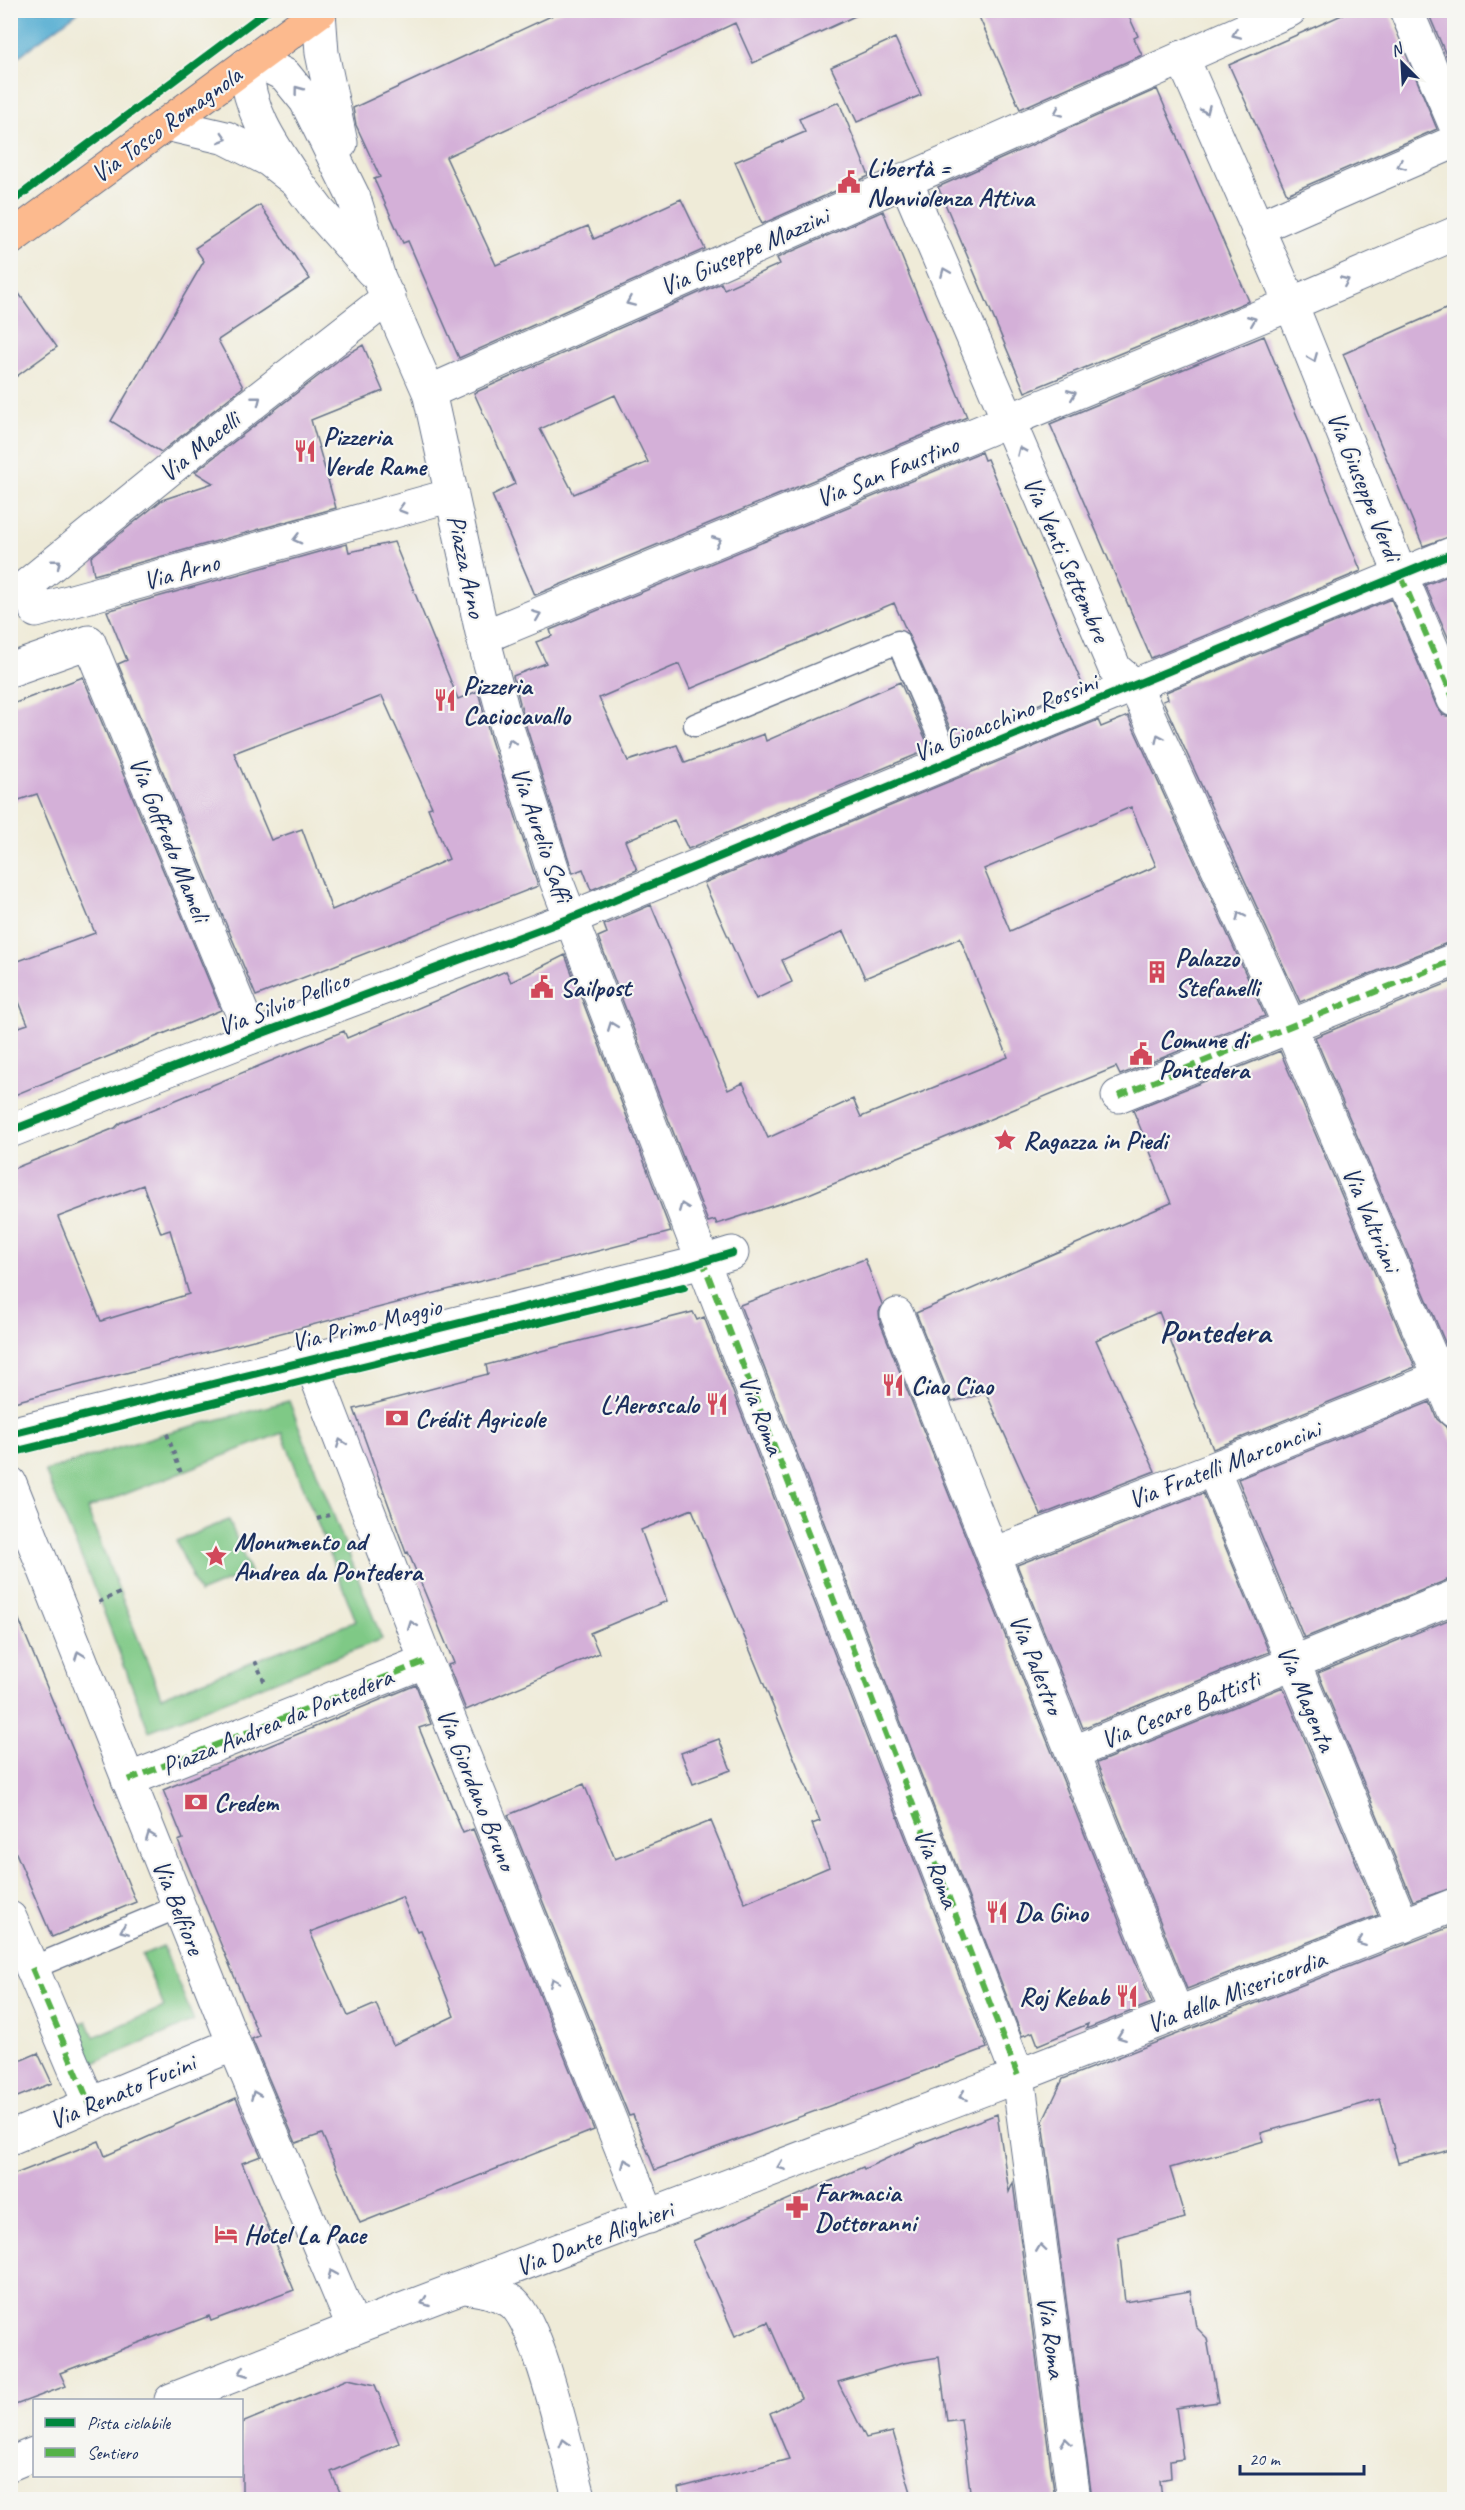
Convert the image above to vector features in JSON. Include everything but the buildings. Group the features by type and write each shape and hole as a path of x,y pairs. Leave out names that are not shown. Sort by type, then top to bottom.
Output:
{"main road":[{"name":"Via Tosco Romagnola","path":"10,239 320,11"}],"street":[{"name":"Via Giuseppe Mazzini","path":"429,392 1290,10"},
{"path":"1406,10 1455,122"},
{"path":"320,11 321,54 354,198 384,288 429,392"},
{"path":"1182,57 1257,228 1455,142"},
{"path":"354,198 306,100 291,80 269,67 246,65 249,93 261,126 318,210 384,288"},
{"path":"166,124 226,138 242,145 269,160 297,182"},
{"name":"Via Venti Settembre","path":"905,179 1115,669 1135,686 1290,1026"},
{"name":"Via Giuseppe Verdi","path":"1257,228 1291,304 1401,576 1455,700"},
{"name":"Via San Faustino","path":"483,637 1291,304 1455,234"},
{"name":"Via Macelli","path":"17,602 384,288"},
{"name":"Piazza Arno","path":"429,392 483,637"},
{"name":"Piazza Arno","path":"353,524 452,495"},
{"name":"Via Arno","path":"17,602 353,524"},
{"name":"Via Gioacchino Rossini","path":"571,918 1455,553"},
{"path":"17,602 89,642"},
{"name":"Via Aurelio Saffi","path":"483,637 508,731 571,918 718,1258"},
{"path":"10,670 89,642"},
{"name":"Via Goffredo Mameli","path":"89,642 252,1037"},
{"name":"Via Silvio Pellico","path":"10,1131 252,1037 571,918"},
{"path":"1118,1096 1455,960"},
{"name":"Via Valtriani","path":"1290,1026 1447,1375 1455,1411"},
{"name":"Via Primo Maggio","path":"10,1434 718,1258"},
{"name":"Via Roma","path":"718,1258 1018,2076 1074,2499"},
{"name":"Via Palestro","path":"897,1315 1177,2014"},
{"name":"Via Giordano Bruno","path":"310,1360 426,1661 649,2217"},
{"name":"Via Fratelli Marconcini","path":"993,1554 1447,1375"},
{"name":"Via Magenta","path":"1213,1469 1403,1926"},
{"name":"Via Belfiore","path":"10,1483 178,1907 354,2328"},
{"name":"Via Cesare Battisti","path":"1072,1753 1455,1597"},
{"name":"Piazza Andrea da Pontedera","path":"128,1780 426,1661"},
{"name":"Via della Misericordia","path":"1018,2076 1455,1905"},
{"path":"10,1918 90,2105"},
{"name":"Via Renato Fucini","path":"10,2138 234,2044"},
{"name":"Via Dante Alighieri","path":"174,2399 354,2328 1018,2076"},
{"path":"465,2287 488,2291 506,2298 515,2304 525,2319 539,2351 579,2499"},
{"path":"10,2464 33,2454"}],"lane":[{"path":"695,725 898,642 950,762"},
{"path":"32,1968 178,1907"}],"green space":[{"path":"289,1401 382,1639 149,1731 100,1602 45,1471 166,1433","holes":["282,1433 356,1621 161,1697 87,1509"]},
{"path":"229,1520 250,1572 199,1593 176,1541"},
{"path":"163,1946 194,2021 85,2067 68,2029 87,2021 94,2037 164,2007 142,1955"}],"water":[{"path":"11,10 79,10 79,11 11,62"}],"marked path":[{"path":"1401,576 1454,700"},
{"path":"1118,1096 1454,960"},
{"path":"707,1261 703,1262 1018,2076"},
{"path":"128,1780 426,1661"},
{"path":"32,1968 90,2105"}],"cycle path":[{"path":"10,203 268,10"},
{"path":"10,1131 252,1037 571,918 1454,553"},
{"path":"10,1434 679,1269 732,1253"},
{"path":"10,1453 684,1287"}],"place":[{"name":"Libertà = Nonviolenza Attiva","path":"849,182"},
{"name":"Pizzeria Verde Rame","path":"305,451"},
{"name":"Pizzeria Caciocavallo","path":"445,700"},
{"name":"Palazzo Stefanelli","path":"1157,972"},
{"name":"Sailpost","path":"542,987"},
{"name":"Comune di Pontedera","path":"1141,1054"},
{"name":"Ragazza in Piedi","path":"1005,1140"},
{"name":"Ciao Ciao","path":"893,1385"},
{"name":"L'Aeroscalo","path":"717,1404"},
{"name":"Crédit Agricole","path":"397,1418"},
{"name":"Monumento ad Andrea da Pontedera","path":"216,1556"},
{"name":"Credem","path":"196,1802"},
{"name":"Da Gino","path":"997,1912"},
{"name":"Roj Kebab","path":"1127,1996"},
{"name":"Farmacia Dottoranni","path":"797,2207"},
{"name":"Hotel La Pace","path":"226,2234"}],"district":[{"name":"Pontedera","path":"1215,1331"}]}
